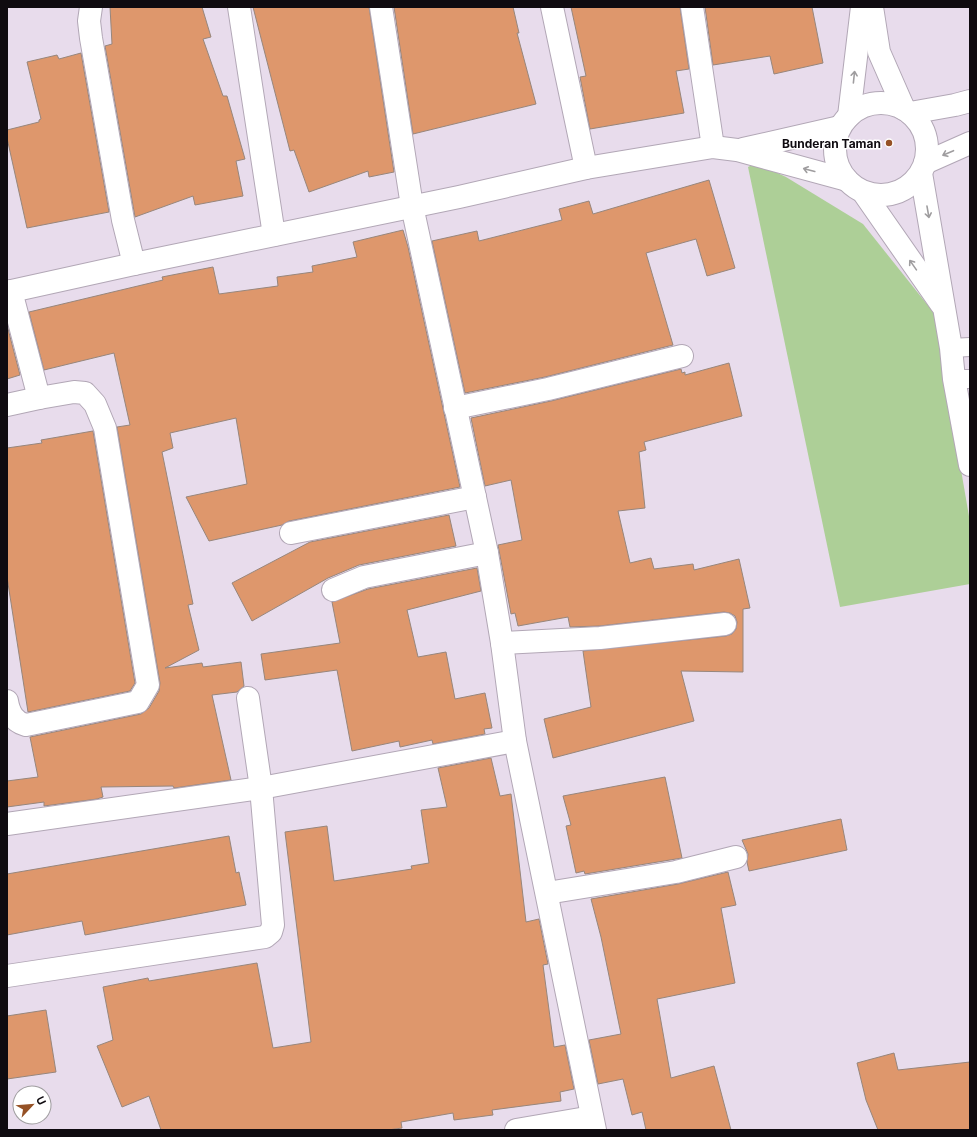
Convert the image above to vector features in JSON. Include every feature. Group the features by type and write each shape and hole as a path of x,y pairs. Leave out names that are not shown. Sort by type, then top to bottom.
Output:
{"street":[{"path":"91,7 89,21 91,38 123,220 134,264"},
{"path":"239,7 274,235"},
{"path":"381,7 412,206 487,553 502,643 515,741 594,1124 516,1130"},
{"path":"552,7 586,168"},
{"path":"692,7 713,147"},
{"path":"862,7 844,122 836,141 835,155 839,168 855,186 944,308 961,348 962,379 970,465"},
{"path":"872,7 879,52 907,111"},
{"path":"737,150 844,122 861,107 875,103 890,103 907,111 917,120 925,135 928,145 923,168 944,308"},
{"path":"907,111 965,105"},
{"path":"39,398 9,291 459,197 586,168 713,147 737,150 885,195 906,189 923,168 970,143"},
{"path":"455,408 548,389 682,356"},
{"path":"7,406 39,398 74,392 85,392 95,404 105,428 148,685 138,702 26,725 19,723 12,716 7,701"},
{"path":"291,533 475,497"},
{"path":"333,590 364,577 487,553"},
{"path":"502,643 600,638 725,624"},
{"path":"7,976 265,937 271,932 273,925 261,788 248,698"},
{"path":"7,824 261,788 515,741"},
{"path":"547,893 676,872 736,857"}],"green space":[{"path":"756,163 786,177 863,224 934,313 970,522 970,584 840,607 748,167"}],"building":[{"path":"110,7 202,7 211,37 203,39 223,96 227,96 245,159 236,161 243,196 195,205 193,196 135,217 105,46 112,44"},
{"path":"253,7 369,7 394,172 369,177 368,171 309,192 294,150 290,151"},
{"path":"394,7 513,7 519,33 517,33 536,104 413,134"},
{"path":"571,7 680,7 689,69 676,71 684,113 590,129 580,77 586,76"},
{"path":"705,7 812,7 823,63 774,74 770,56 713,65"},
{"path":"81,53 109,212 27,228 7,138 7,130 39,122 41,119 27,62 57,55 59,59"},
{"path":"709,180 735,268 707,276 696,239 646,253 673,345 545,377 465,393 432,241 477,231 479,241 562,220 559,209 589,201 593,214"},
{"path":"403,230 408,247 460,487 289,521 282,525 209,541 186,497 247,484 236,418 170,433 173,448 162,452 193,604 188,605 199,650 165,668 202,663 203,667 241,662 244,686 237,692 212,695 231,780 174,788 173,786 101,787 103,797 97,799 44,806 44,802 7,807 7,781 38,777 30,737 141,714 149,708 159,691 160,683 117,427 130,425 114,353 44,370 29,312 163,280 162,277 213,267 219,294 278,286 277,277 313,272 312,266 357,257 353,242"},
{"path":"7,325 20,375 7,379"},
{"path":"729,363 742,416 644,442 646,450 639,452 645,508 618,511 630,563 651,558 654,569 693,564 694,570 739,559 750,608 743,609 743,672 681,671 694,721 553,758 544,719 591,707 583,651 726,636 732,634 736,629 737,622 735,616 724,612 599,626 570,627 568,617 518,626 515,613 511,614 498,545 522,540 511,480 485,486 471,418 551,401 681,369 682,373 685,372 685,375"},
{"path":"93,431 135,683 130,691 28,712 7,577 7,448 42,443 41,440"},
{"path":"449,515 456,546 359,565 328,578 252,621 232,583 310,542"},
{"path":"477,568 481,591 407,610 418,657 446,652 455,699 485,693 492,728 484,729 485,734 433,744 432,740 400,747 399,741 352,751 337,670 265,680 261,654 340,643 332,602 368,589"},
{"path":"491,758 500,796 511,794 526,922 539,919 548,964 543,965 554,1047 565,1045 574,1089 560,1092 561,1101 492,1110 493,1115 454,1120 453,1113 401,1122 402,1128 388,1130 161,1130 149,1096 122,1107 97,1046 113,1040 103,987 148,978 149,981 257,963 273,1048 311,1042 285,832 327,826 334,881 412,869 411,866 429,863 421,810 447,807 438,768"},
{"path":"665,777 682,858 585,874 584,871 576,873 566,826 571,825 563,796"},
{"path":"841,819 847,850 749,871 747,862 748,854 742,840"},
{"path":"229,836 236,873 239,872 246,905 85,935 82,921 7,935 7,874"},
{"path":"728,872 736,905 721,908 735,983 657,999 671,1078 714,1066 731,1130 646,1130 642,1112 632,1115 623,1079 598,1084 589,1040 621,1034 601,937 591,899 678,884"},
{"path":"46,1010 56,1072 7,1079 7,1016"},
{"path":"894,1053 898,1070 970,1062 970,1130 878,1130 866,1100 857,1063"}],"place":[{"name":"Bunderan Taman","path":"889,143"}]}
